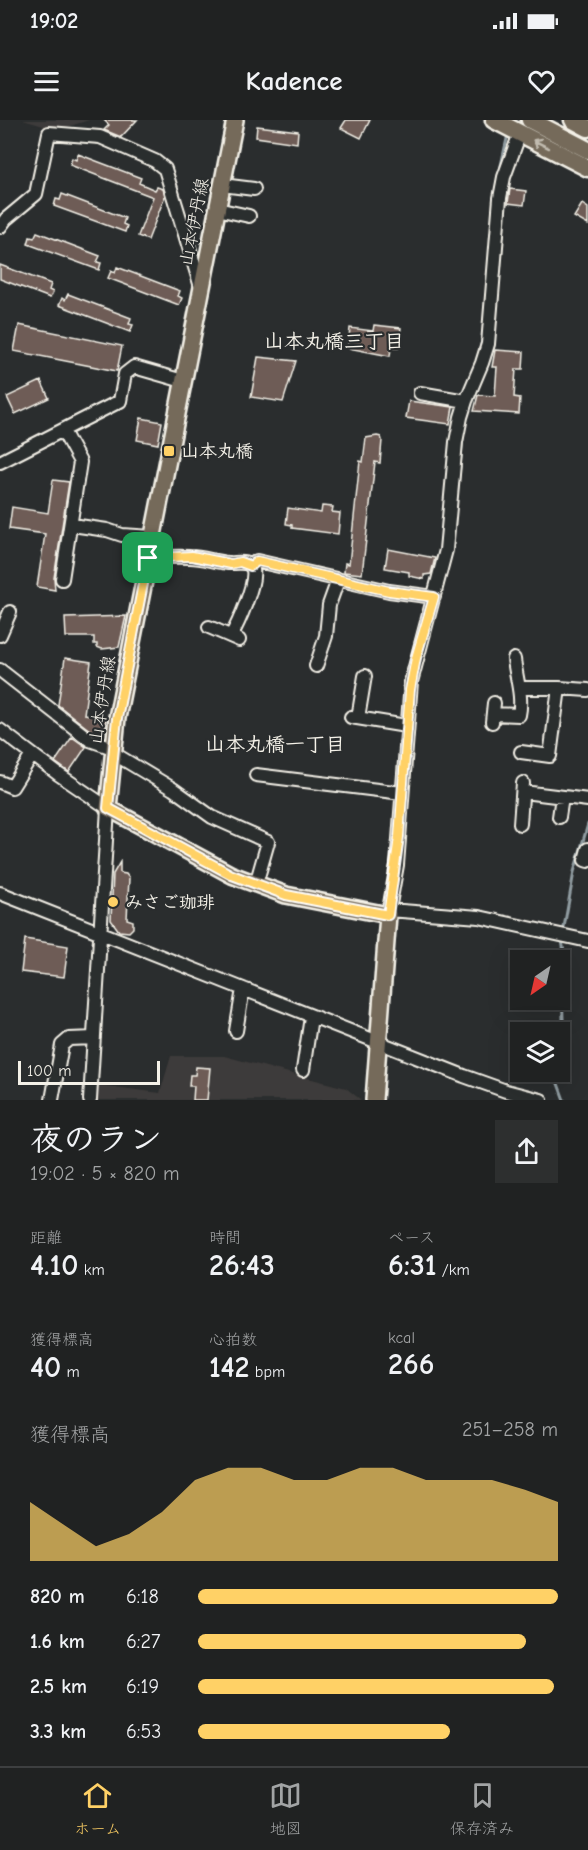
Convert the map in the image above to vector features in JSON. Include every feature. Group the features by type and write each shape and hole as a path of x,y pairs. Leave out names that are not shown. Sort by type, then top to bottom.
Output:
{"highway":[{"path":"494,120 525,127 588,150"},
{"path":"573,120 588,128"},
{"path":"525,127 588,168"}],"main road":[{"name":"山本伊丹線","path":"108,808 113,751 148,558 235,120"},
{"path":"108,808 191,854 232,875 256,884 286,895 389,912 374,1100"}],"street":[{"path":"525,127 506,169 500,198 488,344 461,417 456,442 448,542 413,669 406,726 397,865 389,912 479,917 588,941"},
{"path":"0,227 6,219 36,194 49,133 100,137 155,161 165,169 201,288"},
{"path":"222,185 254,189"},
{"path":"217,209 249,216"},
{"path":"0,462 120,401 125,374 135,367 183,381"},
{"path":"420,393 466,401"},
{"path":"62,579 80,462 63,431"},
{"path":"72,525 107,530 122,535 152,537"},
{"path":"148,558 192,556 231,564 240,562 251,566"},
{"path":"251,566 257,561 338,580 434,597"},
{"path":"209,627 235,638 252,580 251,566"},
{"path":"316,666 326,636 329,605 338,580"},
{"path":"0,635 10,612"},
{"path":"493,713 519,715 520,688 517,684 514,659"},
{"path":"0,670 90,740 113,751 212,817 268,842 256,884"},
{"path":"367,681 355,718 406,726"},
{"path":"520,688 588,690"},
{"path":"520,752 550,760 559,688"},
{"path":"0,730 108,808 90,1100"},
{"path":"0,782 12,787 32,754"},
{"path":"256,775 402,793"},
{"path":"520,824 523,788 588,800"},
{"path":"559,817 562,797"},
{"path":"588,849 585,860 588,861"},
{"path":"0,893 379,1044 485,1084 540,1100"},
{"path":"236,1031 243,989"},
{"path":"303,1070 311,1017"},
{"path":"52,1100 62,1045 69,1039 94,1038"}],"shaded area":[{"path":"23,120 89,120 57,130"},
{"path":"171,1056 224,1056 346,1088 361,1100 97,1100 98,1085 160,1093"}],"building":[{"path":"104,120 137,120 121,137 104,130 109,125"},
{"path":"346,120 370,120 361,138 341,128"},
{"path":"257,126 298,131 297,143 256,137"},
{"path":"78,154 141,178 139,183 155,190 157,187 163,189 165,196 148,240 138,236 153,197 70,165 72,158 76,160"},
{"path":"510,189 526,191 524,205 508,203"},
{"path":"62,194 125,218 123,224 127,226 125,232 54,206 56,199 60,200"},
{"path":"582,204 588,208 588,225 574,217"},
{"path":"37,232 100,256 97,262 101,263 99,270 28,244 30,237 34,238"},
{"path":"0,265 51,284 49,290 53,292 50,298 0,279"},
{"path":"117,267 180,291 178,296 182,298 179,305 108,278 111,271 115,273"},
{"path":"68,294 131,318 129,324 133,325 130,332 59,305 62,298 65,300"},
{"path":"19,325 122,346 117,371 14,351"},
{"path":"374,325 401,328 398,348 391,348 390,356 348,348 350,328 373,331"},
{"path":"495,350 524,352 523,369 516,369 514,397 520,398 519,414 474,411 478,395 495,396 497,367 492,367"},
{"path":"258,357 296,361 283,402 251,397"},
{"path":"41,381 49,398 15,414 7,397"},
{"path":"409,401 453,407 450,424 406,418"},
{"path":"141,418 162,422 158,444 137,440"},
{"path":"377,436 382,440 380,463 375,462 362,574 344,572 345,563 349,564 360,461 363,462 366,438"},
{"path":"53,480 69,482 54,578 55,590 37,587 45,534 9,529 12,507 48,513"},
{"path":"322,506 333,507 332,512 340,513 338,534 292,528 292,525 286,524 288,508 321,513"},
{"path":"388,549 435,558 431,574 424,575 424,579 409,576 409,572 385,568"},
{"path":"126,616 119,647 102,649 97,647 97,644 94,644 94,637 66,637 65,618"},
{"path":"65,658 91,662 84,714 106,718 104,733 91,731 58,705"},
{"path":"72,737 86,747 69,772 55,762"},
{"path":"120,862 120,873 126,874 129,878 127,919 133,921 133,928 129,932 119,931 111,920 113,874"},
{"path":"25,939 68,946 64,977 21,972"},
{"path":"196,1067 210,1068 207,1100 193,1100 194,1086 189,1086 190,1075 195,1075"}],"waterway":[{"path":"495,192 508,134"},
{"path":"479,353 483,336"},
{"path":"451,553 463,437"},
{"path":"563,933 574,872 588,824"},
{"path":"562,940 564,953 563,1022"},
{"path":"557,1082 564,1100"}],"place":[{"name":"山本丸橋","path":"169,451"},
{"name":"みさご珈琲","path":"113,902"}],"district":[{"name":"山本丸橋三丁目","path":"334,341"},
{"name":"山本丸橋一丁目","path":"275,744"}],"route":[{"path":"192,556 231,564 240,562 251,566 257,561 389,591 434,597 411,682 407,710 397,865 388,915 286,895 232,875 108,808 117,718 148,558 192,556"}]}
